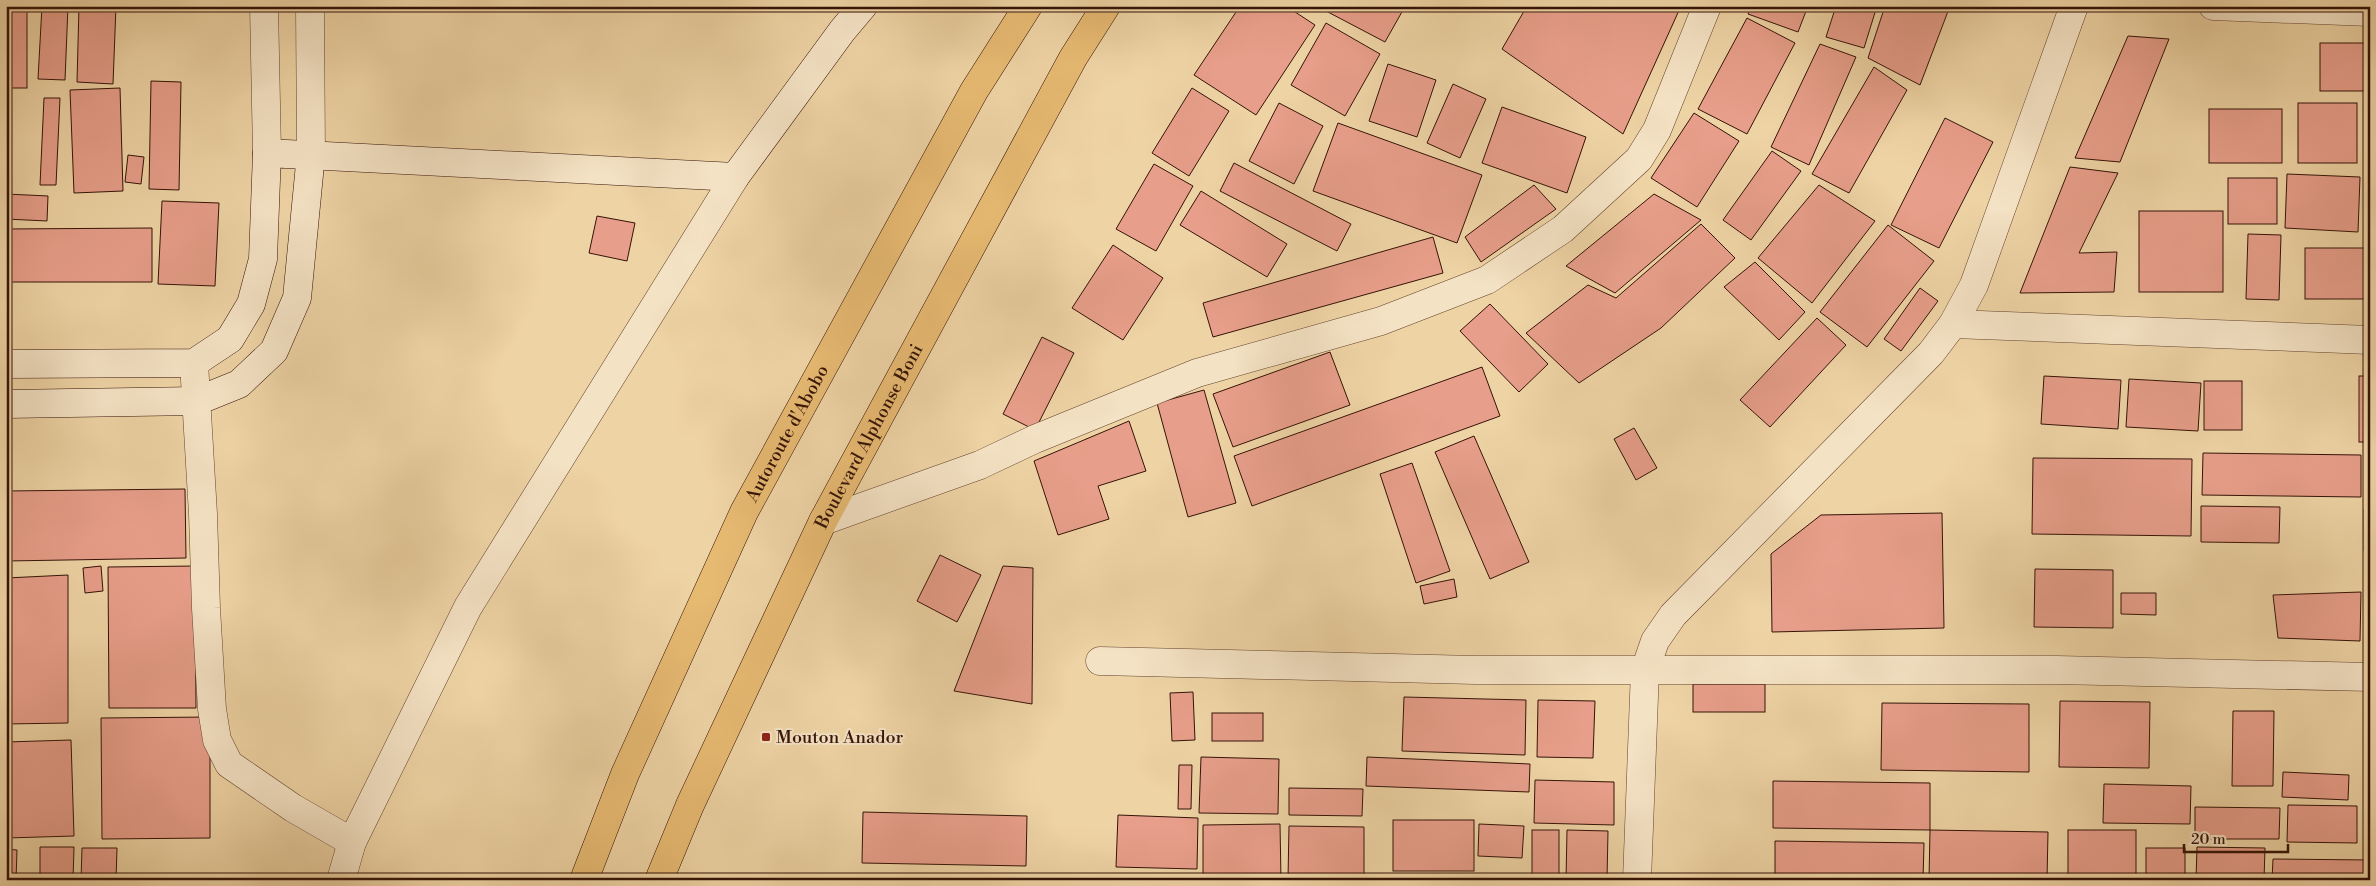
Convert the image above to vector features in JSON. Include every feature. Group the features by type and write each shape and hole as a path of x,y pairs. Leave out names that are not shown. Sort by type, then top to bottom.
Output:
{"main road":[{"name":"Autoroute d'Abobo","path":"584,880 625,774 744,512 974,91 1028,6"},
{"name":"Boulevard Alphonse Boni","path":"659,880 690,805 823,521 1073,58 1106,6"}],"street":[{"path":"6,364 194,363 230,338 251,304 263,259 267,153 264,6"},
{"path":"6,404 197,401 239,384 274,351 297,298 311,154 310,6"},
{"path":"341,880 352,842 468,607 735,177 842,31 863,6"},
{"path":"823,521 980,465 1035,439 1197,373 1381,321 1487,280 1562,229 1639,159 1657,130 1707,6"},
{"path":"1637,880 1645,670 1656,641 1673,615 1931,353 1952,324 1974,285 1990,244 2074,6"},
{"path":"2213,6 2370,12"},
{"path":"267,153 735,177"},
{"path":"1952,324 2370,340"},
{"path":"194,363 212,709 217,740 229,764 293,808 352,842"},
{"path":"1100,661 1466,670 2057,670 2370,677"}],"building":[{"path":"6,6 27,6 27,88 6,88"},
{"path":"42,6 68,6 65,80 38,79"},
{"path":"79,6 116,6 113,84 77,82"},
{"path":"1240,6 1286,6 1315,25 1256,115 1194,75"},
{"path":"1329,6 1395,6 1403,10 1385,42 1326,11"},
{"path":"1527,6 1681,6 1623,134 1502,49"},
{"path":"1751,6 1808,6 1798,32 1748,14"},
{"path":"1836,6 1877,6 1864,48 1826,37"},
{"path":"1885,6 1950,6 1920,85 1868,58"},
{"path":"1747,18 1795,43 1747,134 1698,109"},
{"path":"1326,23 1380,54 1345,116 1291,85"},
{"path":"2128,36 2169,39 2120,162 2075,158"},
{"path":"2320,43 2370,43 2370,91 2320,91"},
{"path":"1820,44 1856,57 1809,165 1771,147"},
{"path":"1388,64 1436,80 1417,137 1369,121"},
{"path":"1874,67 1907,90 1849,193 1812,174"},
{"path":"151,81 181,82 179,190 149,189"},
{"path":"1453,84 1486,99 1460,158 1427,143"},
{"path":"120,88 123,191 74,193 70,90"},
{"path":"1192,88 1229,111 1189,176 1152,153"},
{"path":"44,98 60,98 56,185 40,185"},
{"path":"1279,103 1323,126 1294,184 1249,161"},
{"path":"2298,103 2357,103 2357,163 2298,163"},
{"path":"1502,107 1586,137 1567,193 1482,163"},
{"path":"2209,109 2282,109 2282,163 2209,163"},
{"path":"1694,113 1739,141 1697,207 1651,178"},
{"path":"1945,118 1993,142 1939,248 1891,225"},
{"path":"1338,123 1482,175 1457,243 1313,191"},
{"path":"1772,151 1801,171 1751,240 1723,220"},
{"path":"128,155 144,157 141,184 125,182"},
{"path":"1234,163 1351,224 1337,251 1220,191"},
{"path":"1154,164 1193,186 1156,251 1116,229"},
{"path":"2070,167 2118,173 2079,253 2117,252 2114,292 2020,293"},
{"path":"2287,174 2360,177 2358,232 2285,228"},
{"path":"2368,175 2370,175 2370,210 2368,210"},
{"path":"2228,178 2277,178 2277,224 2228,224"},
{"path":"1534,185 1556,209 1481,262 1465,237"},
{"path":"1819,185 1875,221 1812,303 1758,258"},
{"path":"1201,191 1287,244 1267,277 1180,225"},
{"path":"6,194 48,196 47,221 6,219"},
{"path":"1654,194 1701,220 1615,293 1566,266"},
{"path":"162,201 219,203 215,286 158,284"},
{"path":"2139,211 2223,211 2223,292 2139,292"},
{"path":"597,216 635,223 627,261 589,253"},
{"path":"1701,224 1735,258 1661,328 1579,383 1526,333 1588,285 1616,298"},
{"path":"1888,225 1934,261 1867,347 1820,312"},
{"path":"152,228 152,282 6,282 6,229"},
{"path":"2248,234 2281,235 2279,300 2246,299"},
{"path":"1433,237 1443,273 1213,337 1203,303"},
{"path":"1113,245 1163,278 1123,340 1072,308"},
{"path":"2305,248 2370,248 2370,299 2305,299"},
{"path":"1755,262 1805,312 1779,340 1724,287"},
{"path":"1920,288 1938,301 1901,351 1884,339"},
{"path":"1490,304 1548,364 1519,392 1460,331"},
{"path":"1817,318 1846,345 1770,427 1740,400"},
{"path":"1042,337 1074,353 1035,430 1003,414"},
{"path":"1330,352 1350,405 1233,447 1213,394"},
{"path":"1482,367 1500,416 1252,506 1234,456"},
{"path":"2044,376 2121,380 2118,429 2041,424"},
{"path":"2359,376 2370,376 2370,442 2359,442"},
{"path":"2129,379 2201,383 2198,431 2126,427"},
{"path":"2204,381 2242,381 2242,430 2204,430"},
{"path":"1204,390 1236,503 1188,517 1157,403"},
{"path":"1129,421 1146,471 1098,486 1109,519 1058,535 1034,461"},
{"path":"1634,428 1657,468 1636,480 1614,439"},
{"path":"1474,436 1529,562 1490,579 1435,452"},
{"path":"2368,447 2370,447 2370,500 2368,500"},
{"path":"2203,453 2361,455 2361,497 2202,495"},
{"path":"2033,458 2192,459 2191,536 2032,534"},
{"path":"1412,463 1450,571 1416,583 1380,474"},
{"path":"185,489 186,558 6,561 6,491"},
{"path":"2201,506 2280,507 2279,543 2201,542"},
{"path":"2364,509 2370,509 2370,552 2364,551"},
{"path":"1942,513 1944,628 1772,632 1771,554 1821,515"},
{"path":"940,555 981,575 957,622 917,601"},
{"path":"101,566 103,591 85,593 83,568"},
{"path":"195,566 196,708 109,708 108,567"},
{"path":"1003,566 1033,568 1032,704 954,691"},
{"path":"2035,569 2113,570 2113,628 2034,627"},
{"path":"68,575 68,723 6,724 6,578"},
{"path":"1454,579 1457,597 1424,604 1420,586"},
{"path":"2361,592 2360,641 2278,638 2273,595"},
{"path":"2121,593 2156,593 2156,615 2121,614"},
{"path":"1693,684 1765,684 1765,712 1693,712"},
{"path":"1193,692 1195,740 1172,741 1170,693"},
{"path":"1404,697 1526,700 1525,755 1402,751"},
{"path":"1538,700 1595,701 1593,758 1537,757"},
{"path":"2060,701 2150,702 2149,768 2059,767"},
{"path":"1882,703 2029,704 2029,772 1881,770"},
{"path":"2233,711 2274,711 2273,786 2232,786"},
{"path":"1212,713 1263,713 1263,741 1212,741"},
{"path":"210,717 210,838 102,839 101,718"},
{"path":"71,740 74,836 6,838 6,742"},
{"path":"1201,757 1279,759 1278,814 1199,813"},
{"path":"1367,757 1530,764 1529,792 1366,786"},
{"path":"1179,765 1192,765 1191,809 1178,809"},
{"path":"2283,772 2349,775 2348,800 2282,797"},
{"path":"1535,780 1614,782 1614,825 1534,823"},
{"path":"1773,781 1930,783 1930,830 1773,828"},
{"path":"2104,784 2191,786 2190,824 2103,823"},
{"path":"1289,788 1363,789 1362,816 1289,815"},
{"path":"2288,805 2357,806 2357,843 2287,842"},
{"path":"2195,807 2280,808 2279,839 2195,839"},
{"path":"863,812 1027,816 1026,866 862,863"},
{"path":"1118,815 1198,818 1197,869 1116,867"},
{"path":"1393,820 1474,820 1474,871 1393,871"},
{"path":"1280,824 1281,880 1203,880 1203,825"},
{"path":"1479,824 1524,826 1522,858 1478,856"},
{"path":"1289,826 1364,827 1364,880 1288,879"},
{"path":"1532,830 1559,830 1559,880 1532,880"},
{"path":"1567,830 1608,831 1607,880 1566,880"},
{"path":"1930,830 2048,832 2047,880 1929,880"},
{"path":"2068,830 2136,830 2136,880 2068,880"},
{"path":"1775,841 1924,843 1923,880 1775,879"},
{"path":"40,847 74,847 73,880 40,880"},
{"path":"2197,847 2265,848 2264,880 2196,880"},
{"path":"82,848 117,848 116,880 81,880"},
{"path":"2146,848 2185,848 2185,880 2146,880"},
{"path":"6,849 17,850 16,880 6,880"},
{"path":"2273,859 2370,860 2370,880 2272,880"}],"place":[{"name":"Mouton Anador","path":"766,737"}]}
